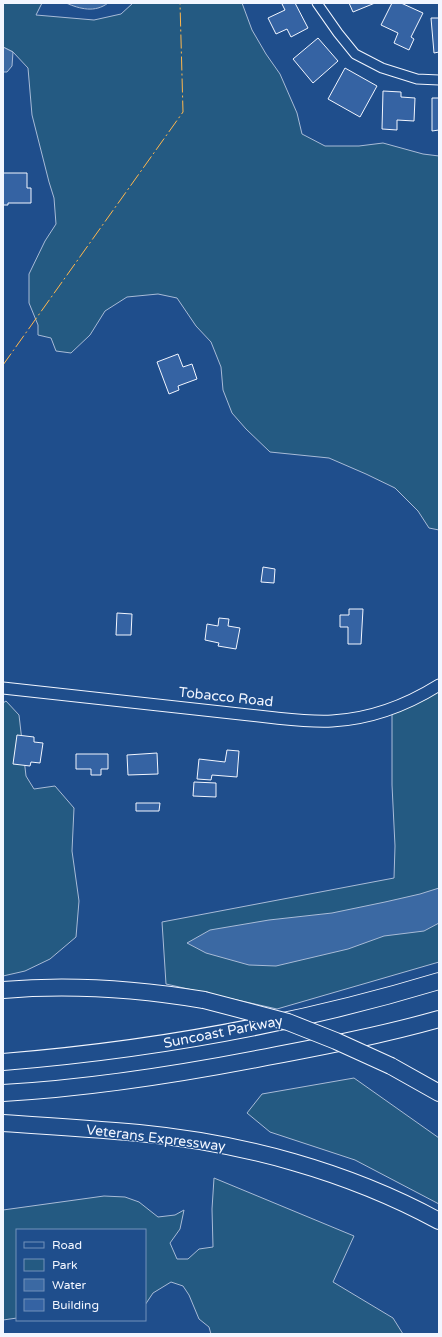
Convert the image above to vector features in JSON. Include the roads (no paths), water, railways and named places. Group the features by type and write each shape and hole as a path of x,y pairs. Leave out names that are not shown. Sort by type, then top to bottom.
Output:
{"highway":[{"name":"Suncoast Parkway","path":"3,1062 101,1052 233,1031 352,1005 439,982"},
{"path":"3,990 42,988 130,990 204,1000 288,1022 336,1041 391,1066 439,1093"},
{"path":"3,1093 65,1088 182,1073 398,1031 439,1019"},
{"name":"Veterans Expressway","path":"3,1123 147,1134 216,1144 258,1153 334,1175 370,1188 439,1221"}],"street":[{"path":"317,3 355,54 382,68 417,79 439,80"},
{"name":"Tobacco Road","path":"3,688 292,719 332,721 355,719 390,709 420,697 439,685"}],"water":[{"path":"66,3 108,3 98,8 87,9"},
{"path":"3,47 13,52 12,66 7,72 3,72"},
{"path":"439,888 439,923 424,931 384,936 348,949 276,966 249,965 206,953 187,943 210,930 269,920 332,913 420,894"}]}
